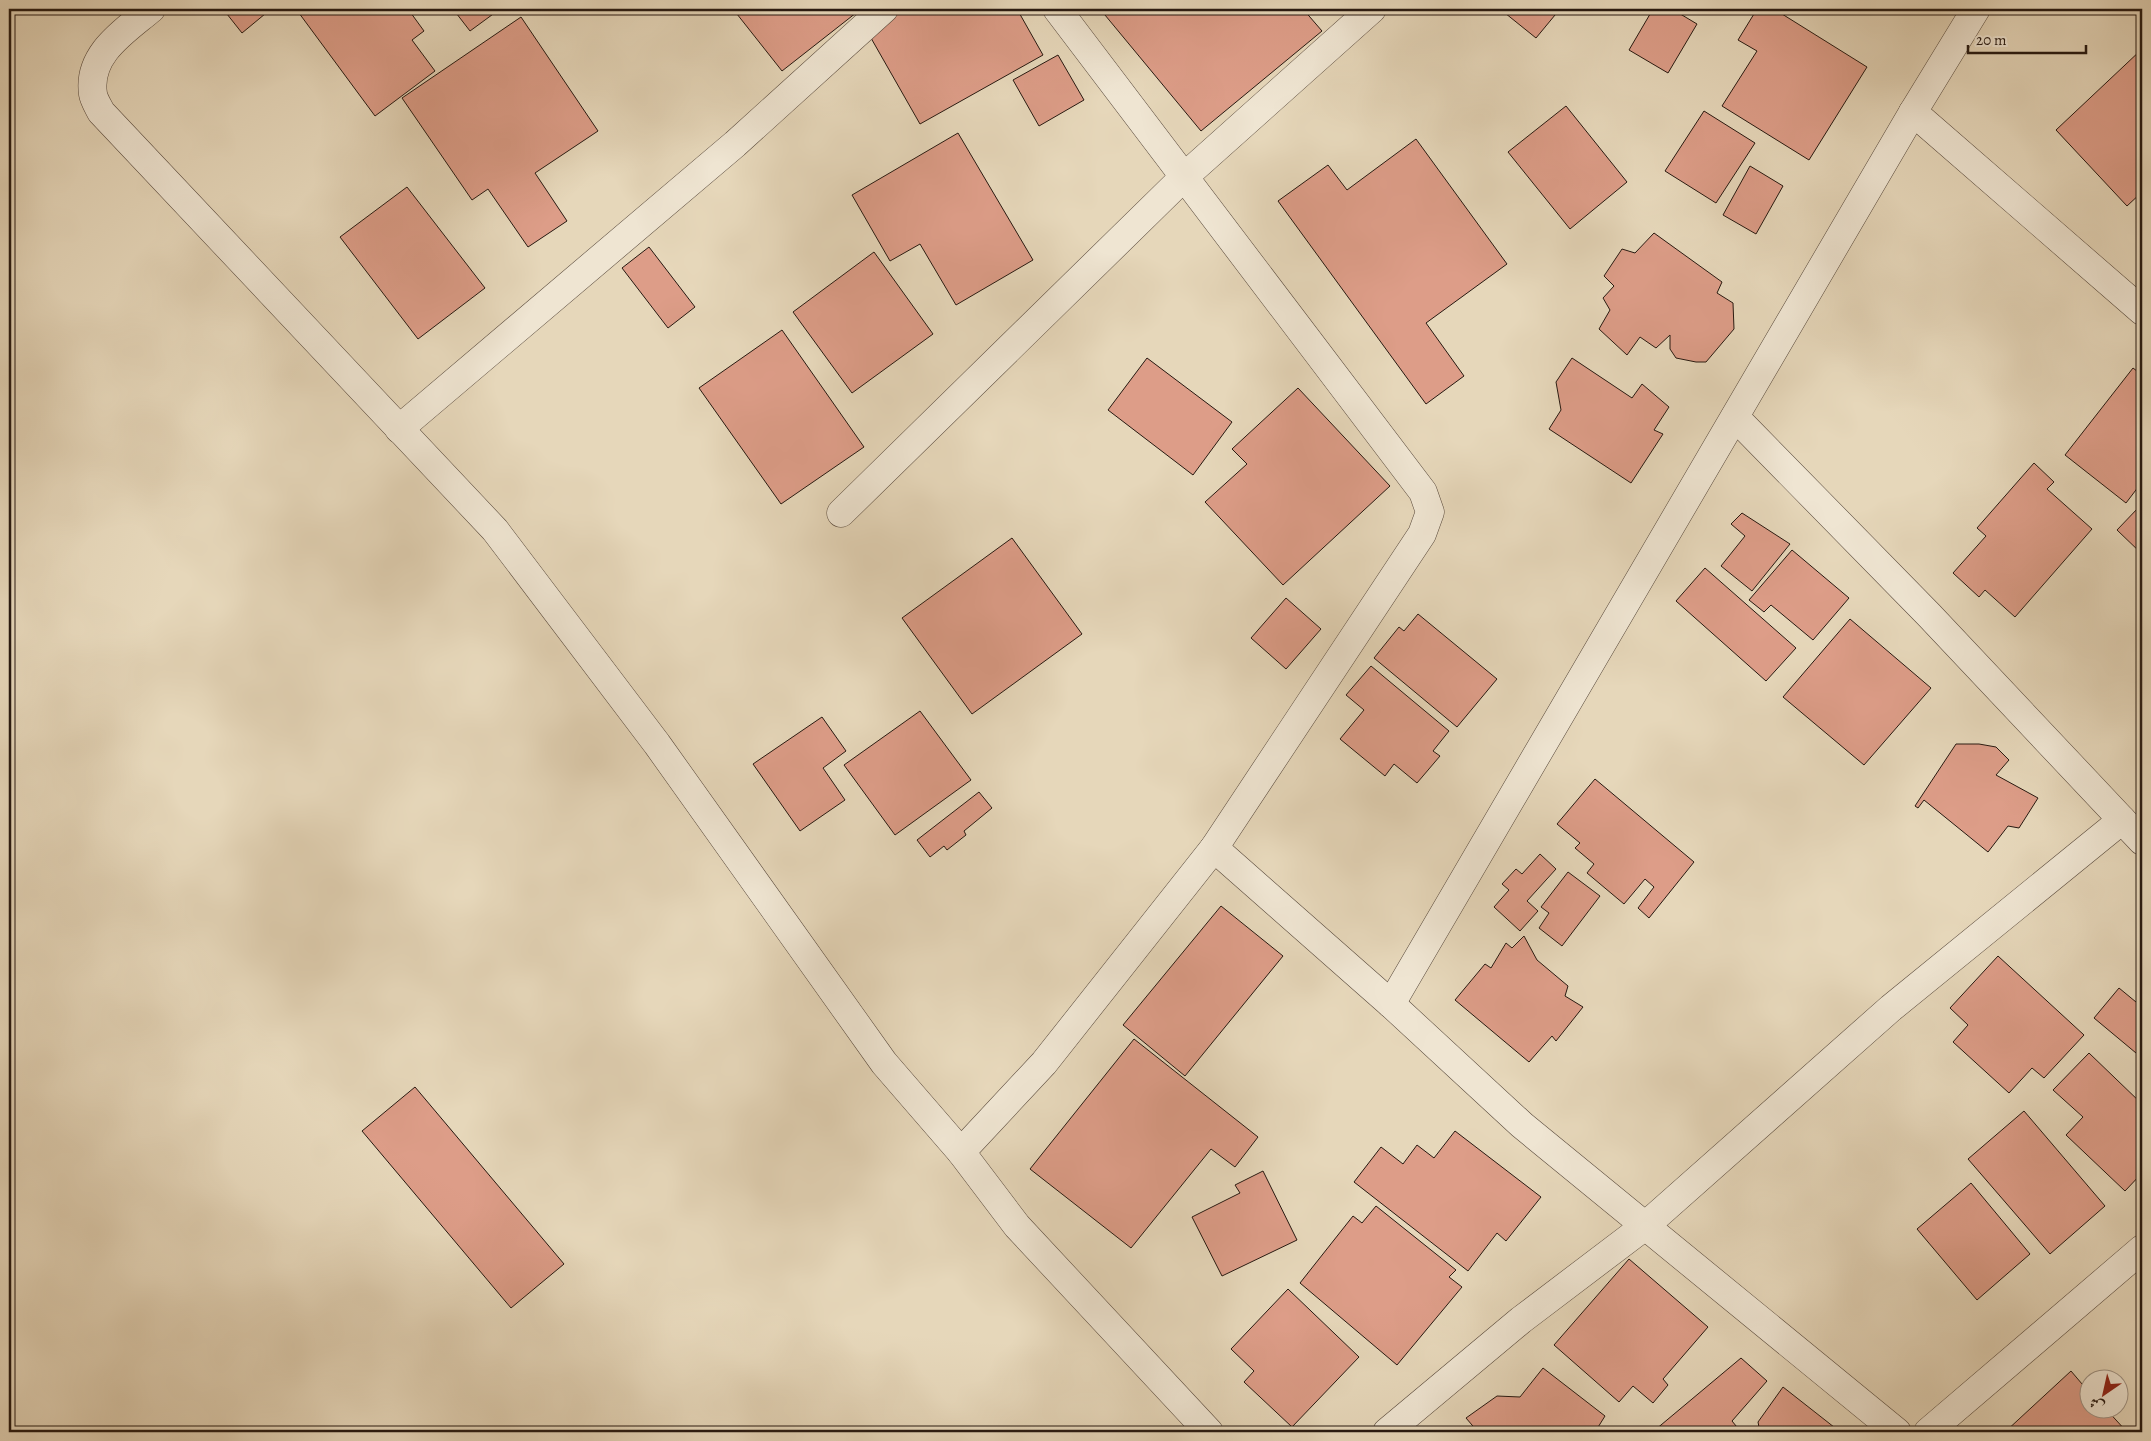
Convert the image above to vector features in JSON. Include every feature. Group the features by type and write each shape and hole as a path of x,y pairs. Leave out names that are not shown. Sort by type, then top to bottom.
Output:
{"street":[{"path":"151,9 108,45 93,75 93,96 100,112 495,530 657,744 884,1063 960,1152 1017,1226 1209,1432"},
{"path":"399,429 735,144 884,9"},
{"path":"841,513 1184,177 1372,9"},
{"path":"1391,1004 1913,112 1976,9"},
{"path":"960,1152 1044,1062 1214,848 1417,542 1430,512 1423,492 1184,177 1064,12"},
{"path":"1913,112 2142,311"},
{"path":"1735,417 1929,616 2142,841"},
{"path":"1387,1432 1521,1320 1645,1226 1891,1008 2122,820"},
{"path":"1214,848 1391,1004 1522,1126 1897,1432"},
{"path":"1928,1432 2142,1249"}],"building":[{"path":"223,9 271,9 242,33"},
{"path":"296,9 408,9 424,31 412,40 435,71 375,116"},
{"path":"453,9 500,9 470,31"},
{"path":"733,9 861,9 782,71"},
{"path":"873,9 1017,9 1043,55 920,124 859,17"},
{"path":"1100,9 1303,9 1322,31 1201,131"},
{"path":"1500,9 1560,9 1536,38"},
{"path":"1653,9 1672,9 1697,24 1668,73 1629,50"},
{"path":"1757,9 1774,9 1867,67 1809,160 1722,106 1757,51 1738,40"},
{"path":"521,17 598,131 535,173 567,221 528,247 488,189 472,200 402,98"},
{"path":"2142,49 2142,192 2127,206 2056,130"},
{"path":"1058,55 1084,100 1039,126 1013,80"},
{"path":"1566,106 1627,182 1570,229 1508,152"},
{"path":"1704,111 1755,143 1716,203 1665,171"},
{"path":"958,133 1033,260 956,305 920,244 890,261 852,195"},
{"path":"1416,139 1507,264 1426,323 1464,376 1426,404 1278,201 1328,165 1347,190"},
{"path":"1750,166 1783,186 1756,234 1723,215"},
{"path":"407,187 485,288 418,339 340,237"},
{"path":"1654,233 1722,282 1717,293 1733,303 1734,329 1706,362 1676,358 1670,349 1670,335 1656,348 1640,337 1627,355 1599,329 1610,310 1603,298 1614,286 1604,276 1622,249 1635,253"},
{"path":"649,247 695,307 668,328 622,268"},
{"path":"874,252 933,334 852,393 793,312"},
{"path":"782,330 864,447 781,504 699,388"},
{"path":"1147,358 1232,422 1193,475 1108,410"},
{"path":"1572,358 1632,398 1642,384 1669,407 1654,430 1663,434 1631,483 1549,429 1561,410 1556,382"},
{"path":"2133,368 2142,375 2142,482 2126,503 2065,455"},
{"path":"1298,388 1390,486 1283,585 1205,502 1247,464 1232,449"},
{"path":"2034,463 2054,482 2047,489 2092,529 2015,617 1985,590 1979,597 1953,573 1986,536 1977,528"},
{"path":"2139,507 2142,511 2142,554 2117,530"},
{"path":"1742,513 1790,544 1752,591 1721,566 1745,536 1731,524"},
{"path":"1012,538 1082,634 972,714 902,618"},
{"path":"1792,550 1849,598 1813,640 1771,605 1764,612 1749,600"},
{"path":"1705,568 1796,648 1766,681 1676,601"},
{"path":"1286,598 1321,629 1286,669 1251,638"},
{"path":"1418,614 1497,679 1457,727 1374,658 1399,627 1404,631"},
{"path":"1850,619 1931,688 1864,765 1783,697"},
{"path":"1371,666 1449,731 1433,751 1440,756 1417,783 1394,764 1385,776 1340,739 1364,710 1346,695"},
{"path":"920,711 971,780 895,835 844,765"},
{"path":"822,717 846,751 823,768 845,800 800,831 753,764"},
{"path":"1956,744 1979,744 1996,747 2009,760 1996,775 2038,798 2019,828 2008,826 1988,852 1924,800 1918,808 1915,806"},
{"path":"1595,779 1694,862 1649,918 1638,908 1654,887 1645,879 1624,904 1587,873 1594,864 1575,848 1580,843 1557,824"},
{"path":"979,792 992,808 964,831 966,835 947,850 944,846 930,857 917,840"},
{"path":"1540,854 1556,869 1527,901 1538,911 1520,931 1494,907 1509,890 1502,884 1516,869 1522,874"},
{"path":"1568,872 1600,896 1562,946 1539,928 1549,913 1541,907"},
{"path":"1221,906 1283,956 1185,1076 1123,1025"},
{"path":"1524,936 1537,960 1568,986 1565,996 1583,1007 1556,1041 1552,1036 1529,1062 1455,1000 1485,964 1491,968 1506,943 1512,948"},
{"path":"1998,956 2084,1035 2044,1078 2032,1068 2009,1093 1953,1042 1968,1025 1950,1008"},
{"path":"2119,988 2136,1002 2142,994 2142,1058 2094,1018"},
{"path":"1134,1039 1258,1137 1235,1167 1211,1149 1131,1248 1030,1169"},
{"path":"2089,1053 2142,1104 2142,1173 2125,1191 2066,1135 2083,1117 2053,1090"},
{"path":"415,1087 564,1264 511,1308 362,1131"},
{"path":"2024,1111 2105,1206 2050,1254 1968,1159"},
{"path":"1455,1131 1541,1197 1506,1241 1497,1233 1468,1271 1354,1182 1381,1147 1403,1164 1417,1145 1434,1158"},
{"path":"1263,1171 1297,1240 1222,1276 1192,1217 1240,1193 1235,1185"},
{"path":"1971,1183 2030,1254 1977,1300 1917,1229"},
{"path":"1376,1206 1456,1270 1449,1277 1462,1287 1397,1365 1300,1283 1353,1216 1362,1223"},
{"path":"1629,1259 1708,1327 1663,1379 1668,1385 1653,1403 1633,1386 1619,1402 1554,1345"},
{"path":"1288,1289 1359,1357 1292,1427 1244,1382 1254,1371 1231,1349"},
{"path":"1741,1358 1767,1381 1732,1421 1741,1432 1657,1432 1655,1430"},
{"path":"1543,1368 1605,1416 1595,1432 1478,1432 1466,1418 1497,1396 1520,1397"},
{"path":"2071,1371 2078,1379 2078,1418 2114,1418 2127,1432 2005,1432"},
{"path":"1783,1387 1839,1431 1760,1432 1758,1422"}]}
